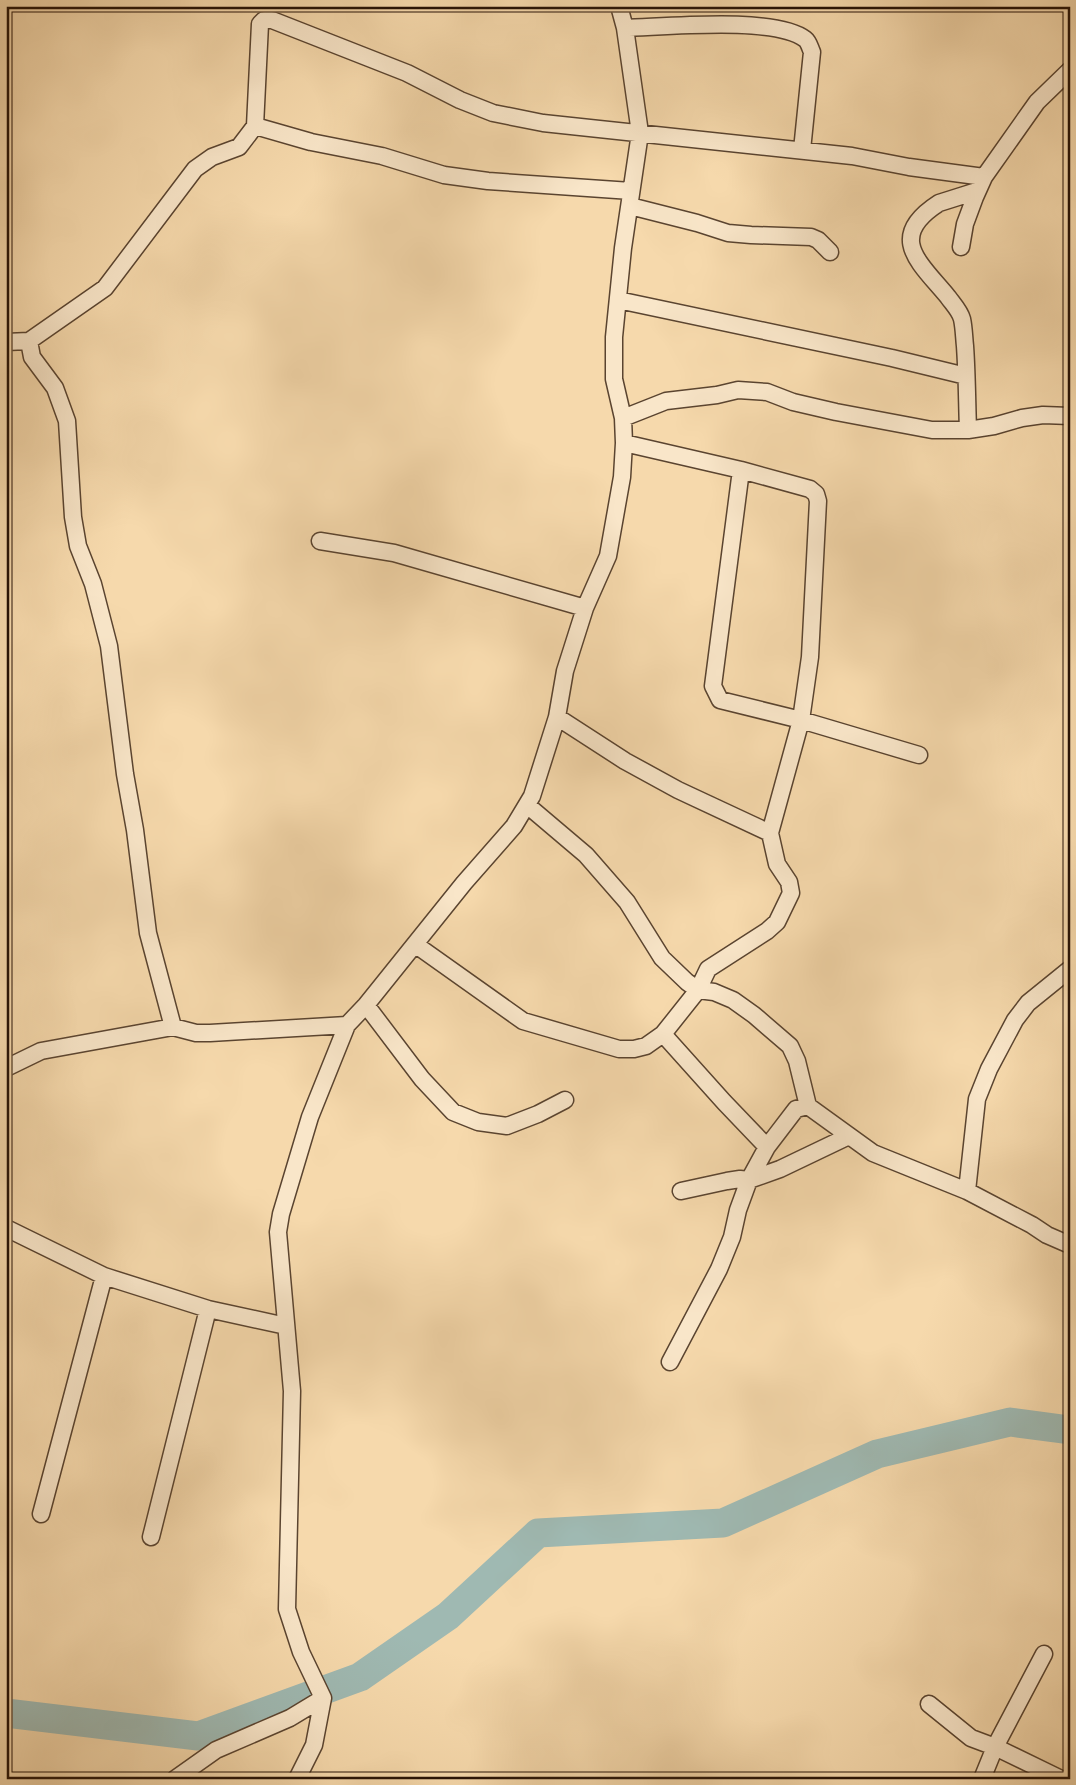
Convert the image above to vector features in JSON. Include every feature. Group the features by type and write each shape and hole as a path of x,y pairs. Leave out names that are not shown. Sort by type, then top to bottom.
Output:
{"street":[{"path":"298,1779 314,1744 324,1698 301,1652 287,1609 292,1391 278,1232 281,1214 310,1117 348,1025 416,945 464,883 514,826 532,796 557,717 565,671 585,608 608,556 622,477 624,443 623,418 614,379 613,364 623,248 640,133 625,28 619,6"},
{"path":"6,342 29,341 105,288 195,169 212,157 239,147 255,126 260,24 264,20 272,20 406,73 460,100 493,113 543,123 852,156 980,184"},
{"path":"625,28 743,24 770,27 794,33 807,40 812,52 802,150"},
{"path":"961,247 965,224 980,184 1037,102 1070,70"},
{"path":"255,126 311,142 382,156 444,175 488,182 630,198 728,233 811,237 818,240 830,252"},
{"path":"968,430 963,327 959,313 918,261 910,241 912,229 918,220 934,206 980,184"},
{"path":"618,300 892,358 966,376"},
{"path":"29,341 32,358 55,388 67,421 73,517 78,546 93,584 109,646 124,774 135,830 148,933 173,1026"},
{"path":"623,418 666,401 717,395 738,390 767,392 793,402 932,430 968,430 1043,415 1070,416"},
{"path":"416,945 523,1021 619,1050 634,1050 646,1046 663,1034 698,990 708,970 767,931 777,922 787,903 791,893 791,886 777,864 770,833 801,720 810,657 818,501 816,494 810,489 742,470 624,443"},
{"path":"742,470 713,686 720,700 801,720 919,755"},
{"path":"320,541 394,553 585,608"},
{"path":"557,717 625,761 678,790 770,833"},
{"path":"527,805 586,856 627,902 662,958 687,982 698,990 714,992 732,1000 754,1015 790,1046 797,1061 808,1106 873,1153 967,1190 1032,1225 1046,1235 1070,1245"},
{"path":"967,1190 977,1099 989,1069 1015,1020 1028,1003 1070,969"},
{"path":"366,1005 422,1079 453,1112 478,1122 507,1126 538,1114 565,1100"},
{"path":"6,1068 41,1051 173,1026 196,1033 210,1033 348,1025"},
{"path":"663,1034 767,1147"},
{"path":"670,1362 720,1269 749,1180 767,1147 796,1110 808,1106"},
{"path":"681,1191 727,1181 749,1180 780,1169 849,1136"},
{"path":"6,1228 104,1276 208,1309 286,1326"},
{"path":"41,1514 104,1276"},
{"path":"152,1537 208,1309"},
{"path":"982,1779 995,1747 1044,1654"},
{"path":"175,1779 216,1750 290,1718 324,1698"},
{"path":"929,1704 971,1738 995,1747 1061,1779"}],"waterway":[{"path":"6,1713 198,1736 360,1677 448,1616 538,1533 723,1523 877,1454 1010,1422 1070,1430"}]}
